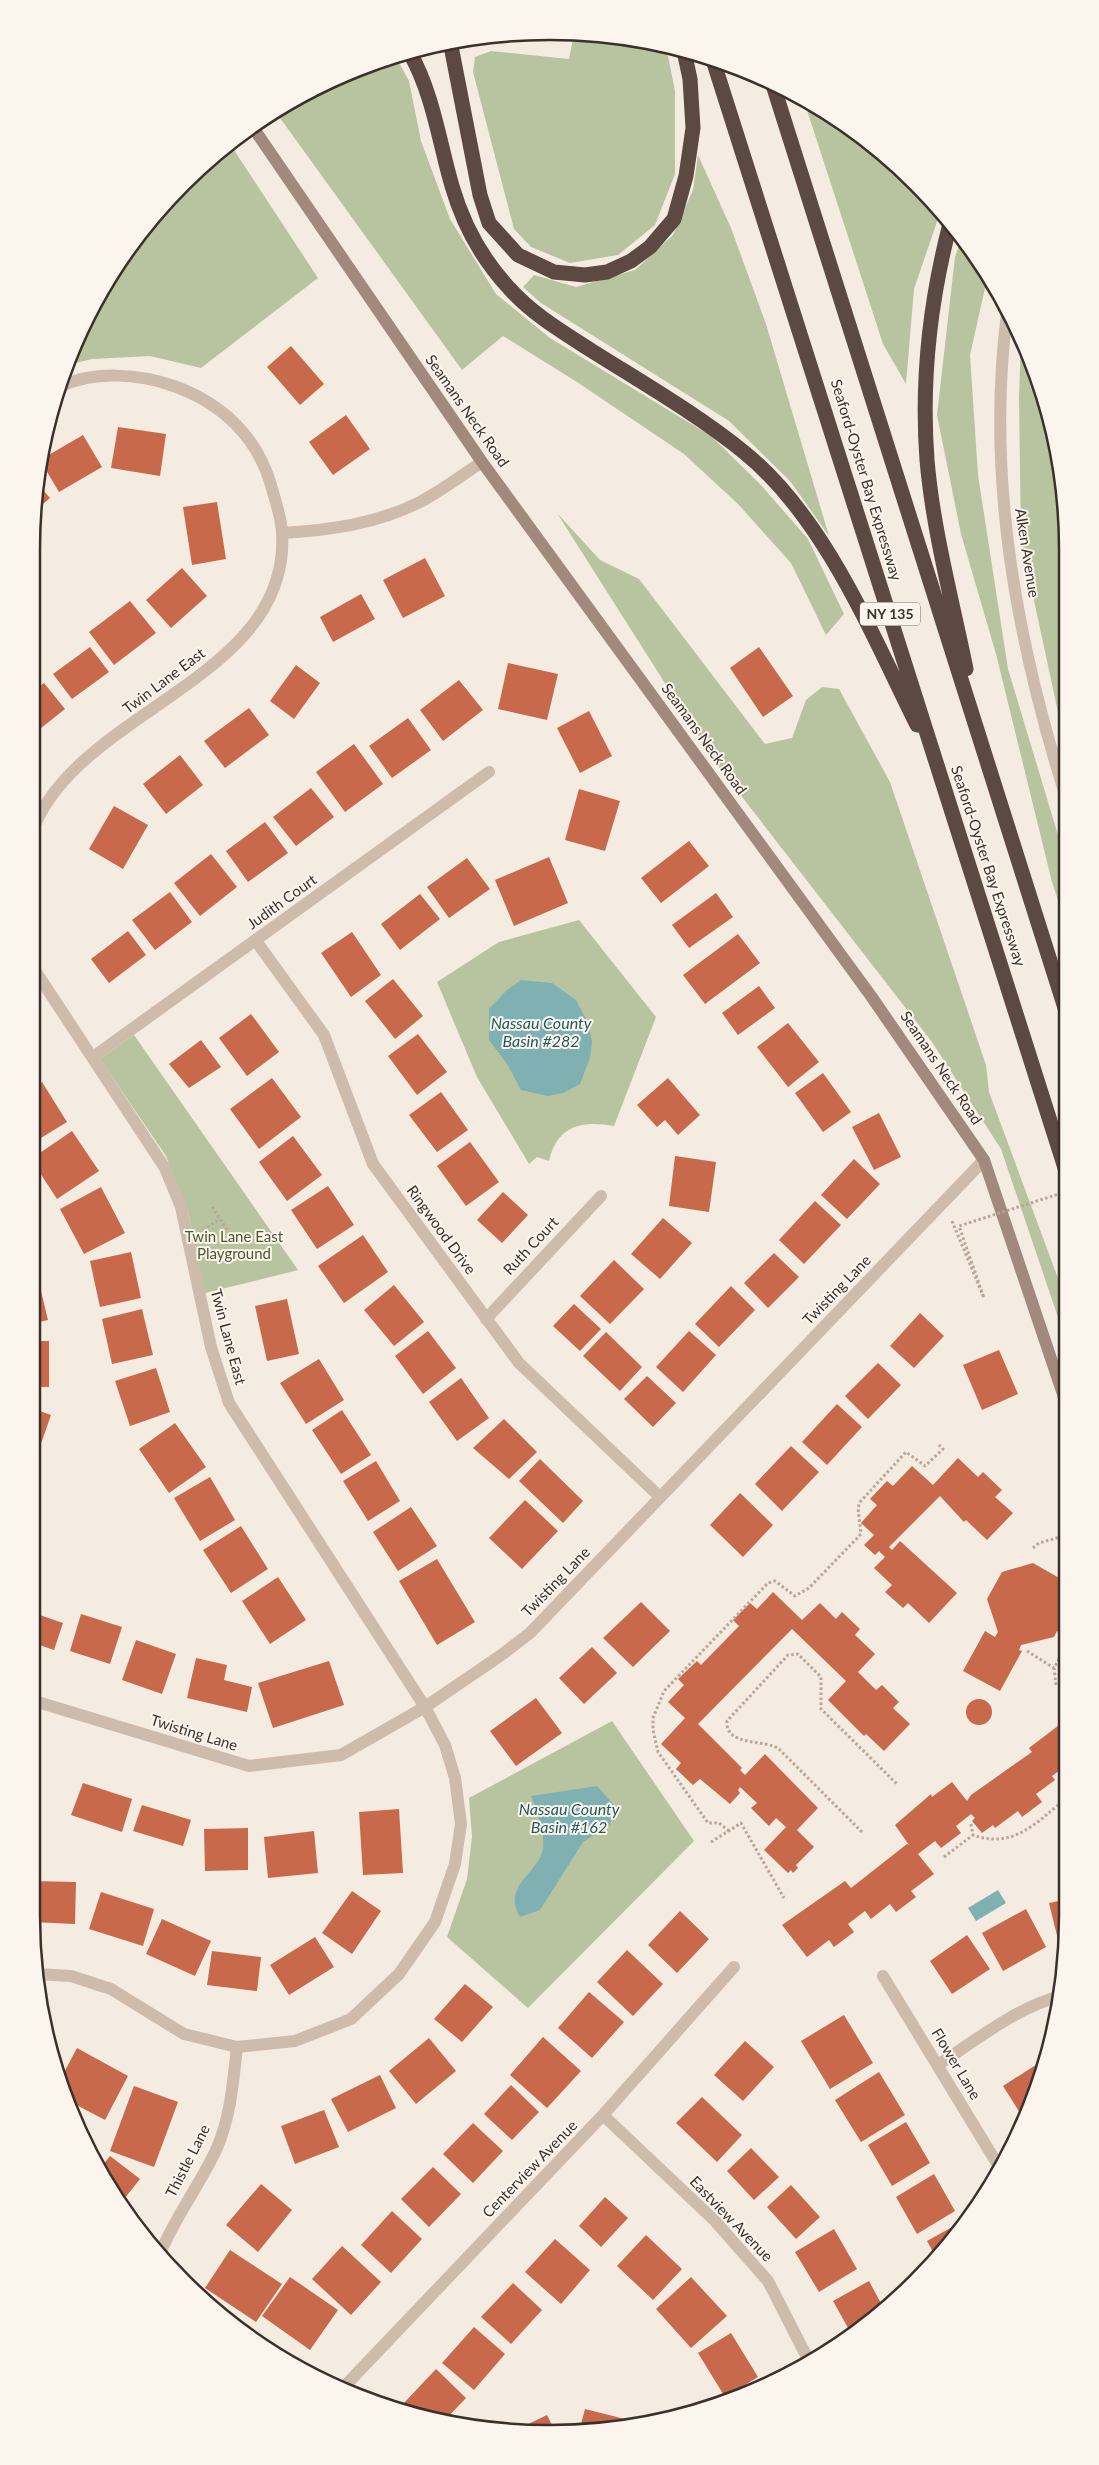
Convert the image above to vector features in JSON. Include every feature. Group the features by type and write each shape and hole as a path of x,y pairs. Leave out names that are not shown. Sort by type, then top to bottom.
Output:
{"highway":[{"path":"452,50 480,194 489,223 518,255 554,272 585,275 607,272 631,261 650,247 674,219 686,176 693,128 690,79 686,58"},
{"path":"413,59 426,86 453,189 475,245 509,289 542,318 703,422 747,454 786,495 821,542 849,590 938,768"},
{"name":"Seaford-Oyster Bay Expressway","path":"716,68 1059,1149"},
{"name":"Seaford-Oyster Bay Expressway","path":"776,93 1059,989"},
{"path":"948,232 937,274 928,336 925,396 928,461 935,521 984,753"}],"main road":[{"name":"Seamans Neck Road","path":"257,133 482,462 871,996 984,1160 1059,1382"}],"street":[{"name":"Alken Avenue","path":"1006,324 999,406 1000,469 1006,544 1032,678 1059,773"},
{"name":"Twin Lane East","path":"40,812 55,790 81,763 227,654 253,627 279,571 282,534 280,516 264,463 242,431 215,406 195,394 164,382 143,378 108,376 68,382"},
{"path":"282,534 336,529 374,520 420,502 482,462"},
{"name":"Judith Court","path":"93,1057 489,772"},
{"name":"Ringwood Drive","path":"256,941 324,1034 374,1164 486,1319 519,1363 660,1497"},
{"name":"Twin Lane East","path":"40,979 165,1168 181,1207 211,1347 229,1403 425,1707 445,1745 455,1778 461,1824 455,1864 435,1922 399,1974 351,2018 296,2041 237,2047 184,2034 111,1989 71,1976 43,1974"},
{"name":"Twisting Lane","path":"40,1703 249,1766 341,1755 425,1707 500,1656 530,1632 984,1160"},
{"name":"Ruth Court","path":"486,1319 601,1196"},
{"name":"Centerview Avenue","path":"348,2383 603,2115 734,1967"},
{"name":"Flower Lane","path":"883,1976 996,2161"},
{"path":"938,2065 1021,2012 1042,2001 1052,1998"},
{"name":"Thistle Lane","path":"162,2247 168,2232 217,2148 231,2108 237,2047"},
{"name":"Eastview Avenue","path":"603,2115 715,2221 768,2281 806,2356"}],"path":[{"path":"952,1221 984,1298 959,1226 1059,1194"},
{"path":"212,1207 228,1231"},
{"path":"729,1831 719,1823 708,1823 658,1752 653,1730 654,1718 664,1691 772,1580 795,1596 808,1588 861,1534 858,1508 867,1492 906,1452 925,1466 943,1449 939,1445"},
{"path":"1033,1548 1039,1543 1059,1537"},
{"path":"1027,1651 1054,1668"},
{"path":"862,1832 780,1748 764,1742 741,1740 728,1730 727,1721 788,1655 798,1654 821,1677 821,1709 897,1784"},
{"path":"1056,1685 1054,1668 1059,1659"},
{"path":"973,1835 998,1841 1010,1837 1036,1822 1059,1804"},
{"path":"711,1842 741,1823 784,1898"},
{"path":"971,1824 973,1835"},
{"path":"944,1857 973,1835"}],"green space":[{"path":"573,41 616,44 668,54 675,91 675,174 655,225 618,255 570,263 531,247 514,229 473,72 475,57 491,51 569,59"},
{"path":"399,63 409,81 421,141 450,219 496,294 550,338 711,436 760,484 808,539 844,614 826,635 791,563 738,504 684,454 577,382 503,336 462,370 280,118 324,93"},
{"path":"807,110 860,145 910,189 938,220 914,289 906,384 883,344"},
{"path":"234,150 318,278 201,368 150,356 92,359 76,363 93,324 126,266 145,239 189,189"},
{"path":"698,155 731,228 766,324 829,536 790,481 729,421 541,303 523,287 534,275 576,287 635,270 673,235 693,190"},
{"path":"959,246 985,286 970,355 978,475 1008,669 1059,838 1059,904 1052,882 996,654 961,534 937,415 955,257"},
{"path":"1020,356 1042,418 1055,483 1059,550 1059,717 1021,540 1019,397"},
{"path":"557,513 600,560 639,579 765,744 792,738 806,700 822,687 839,689 890,782 986,1065 989,1092 1059,1281 1059,1320 1001,1149 932,1042 715,762"},
{"path":"579,920 656,1017 614,1126 591,1124 572,1128 558,1140 549,1161 537,1157 529,1164 477,1077 437,982 499,942"},
{"name":"Twin Lane East Playground","path":"134,1035 298,1270 205,1293 188,1211 166,1156 100,1059"},
{"path":"612,1721 694,1841 528,2008 447,1937 467,1879 472,1837 469,1798"}],"water":[{"name":"Nassau County Basin #282","path":"521,980 552,983 576,1000 588,1023 592,1042 590,1058 580,1084 563,1093 548,1096 521,1090 507,1064 489,1040 489,1009 506,991"},
{"name":"Nassau County Basin #162","path":"597,1786 613,1804 610,1825 583,1842 540,1910 520,1917 515,1907 517,1890 538,1861 543,1846 541,1824 531,1796"},
{"path":"998,1890 1006,1903 976,1921 968,1908"}],"building":[{"path":"291,346 324,384 300,405 267,367"},
{"path":"346,415 370,449 333,475 309,442"},
{"path":"118,427 166,434 160,476 111,468"},
{"path":"83,435 102,467 59,492 46,471 49,455"},
{"path":"43,490 50,498 42,505"},
{"path":"217,502 226,559 192,565 183,507"},
{"path":"425,558 445,596 403,618 383,580"},
{"path":"182,568 207,596 171,628 146,600"},
{"path":"361,594 375,619 333,642 320,617"},
{"path":"130,601 156,633 114,665 89,632"},
{"path":"90,647 109,672 72,699 53,674"},
{"path":"759,647 793,696 763,717 730,668"},
{"path":"508,663 558,674 547,720 498,709"},
{"path":"296,665 320,683 294,719 270,701"},
{"path":"459,680 483,710 443,741 420,710"},
{"path":"44,683 65,709 40,729 40,686"},
{"path":"249,708 269,735 225,768 204,741"},
{"path":"589,711 612,756 580,773 557,728"},
{"path":"408,718 431,750 392,778 369,746"},
{"path":"354,744 383,784 345,812 316,772"},
{"path":"180,755 203,785 166,814 143,784"},
{"path":"311,788 334,817 296,846 273,817"},
{"path":"579,789 620,801 605,851 565,840"},
{"path":"114,806 148,825 123,869 89,849"},
{"path":"265,822 288,853 248,882 226,851"},
{"path":"689,841 709,866 661,903 641,878"},
{"path":"211,854 237,887 200,916 174,883"},
{"path":"549,857 568,903 514,926 495,880"},
{"path":"467,858 490,889 449,918 427,887"},
{"path":"170,892 192,922 155,950 132,920"},
{"path":"716,893 733,917 689,948 672,925"},
{"path":"420,894 440,919 400,950 381,924"},
{"path":"128,931 146,955 109,983 91,959"},
{"path":"352,932 381,975 351,997 321,953"},
{"path":"738,934 760,963 705,1004 683,975"},
{"path":"393,979 423,1016 395,1039 365,1001"},
{"path":"759,986 775,1008 738,1035 722,1013"},
{"path":"251,1014 279,1052 247,1076 219,1038"},
{"path":"788,1023 819,1062 788,1087 757,1047"},
{"path":"418,1034 447,1072 417,1095 388,1056"},
{"path":"201,1040 221,1067 189,1088 169,1064"},
{"path":"823,1073 851,1112 823,1132 795,1093"},
{"path":"272,1078 301,1117 259,1149 230,1109"},
{"path":"668,1078 700,1115 678,1135 665,1120 657,1127 637,1105"},
{"path":"42,1082 67,1122 40,1138 40,1083"},
{"path":"441,1092 468,1130 437,1152 409,1115"},
{"path":"879,1113 901,1157 874,1170 852,1127"},
{"path":"72,1131 99,1171 57,1199 40,1173 40,1153"},
{"path":"293,1136 322,1175 287,1201 259,1162"},
{"path":"470,1142 499,1182 466,1206 437,1166"},
{"path":"675,1156 716,1162 709,1212 669,1206"},
{"path":"854,1159 880,1184 847,1219 821,1195"},
{"path":"328,1186 354,1225 317,1249 291,1210"},
{"path":"101,1187 125,1233 84,1254 60,1209"},
{"path":"503,1192 528,1215 502,1243 477,1220"},
{"path":"815,1201 841,1225 804,1264 779,1240"},
{"path":"663,1218 692,1243 660,1279 631,1254"},
{"path":"363,1235 388,1272 344,1303 318,1266"},
{"path":"131,1252 141,1298 100,1307 90,1261"},
{"path":"774,1253 799,1277 768,1308 744,1283"},
{"path":"614,1260 644,1289 610,1324 580,1296"},
{"path":"394,1285 424,1322 394,1346 364,1310"},
{"path":"731,1286 755,1310 719,1347 695,1324"},
{"path":"40,1287 48,1320 40,1322"},
{"path":"287,1299 299,1354 267,1361 255,1306"},
{"path":"574,1304 601,1329 580,1351 553,1326"},
{"path":"142,1309 153,1355 112,1364 102,1319"},
{"path":"920,1313 944,1336 914,1368 890,1346"},
{"path":"428,1331 456,1368 423,1394 395,1356"},
{"path":"689,1331 716,1355 683,1392 656,1367"},
{"path":"606,1332 642,1367 620,1391 583,1356"},
{"path":"40,1341 49,1341 49,1387 40,1387"},
{"path":"999,1350 1018,1394 982,1410 963,1365"},
{"path":"319,1359 344,1400 306,1424 280,1383"},
{"path":"878,1363 901,1385 868,1419 845,1396"},
{"path":"156,1368 170,1412 130,1426 115,1381"},
{"path":"647,1376 676,1403 653,1427 624,1399"},
{"path":"461,1378 489,1418 457,1441 429,1402"},
{"path":"837,1404 862,1427 827,1465 802,1442"},
{"path":"342,1410 371,1455 341,1474 312,1430"},
{"path":"40,1411 51,1415 40,1447"},
{"path":"504,1419 537,1452 509,1479 473,1448"},
{"path":"175,1423 206,1467 169,1493 139,1449"},
{"path":"791,1446 819,1472 782,1511 755,1484"},
{"path":"958,1458 978,1477 983,1472 1002,1490 995,1497 1013,1513 987,1540 966,1520 964,1522 940,1496 889,1547 892,1550 900,1541 957,1593 929,1623 908,1603 903,1608 885,1592 892,1585 874,1568 885,1557 879,1551 875,1555 864,1545 874,1535 861,1523 877,1505 870,1499 887,1481 893,1486 912,1466 933,1485"},
{"path":"540,1459 583,1501 563,1523 519,1481"},
{"path":"376,1461 400,1501 368,1521 343,1481"},
{"path":"210,1477 235,1520 200,1541 174,1498"},
{"path":"740,1493 773,1525 743,1557 710,1525"},
{"path":"525,1500 558,1531 522,1569 489,1538"},
{"path":"411,1507 437,1546 398,1571 373,1532"},
{"path":"241,1526 268,1569 231,1593 203,1550"},
{"path":"437,1559 475,1622 437,1645 399,1581"},
{"path":"1033,1563 1059,1578 1059,1632 1057,1631 1054,1637 1021,1645 1019,1650 1022,1651 1000,1691 963,1671 985,1631 995,1637 998,1632 987,1599 1002,1572"},
{"path":"278,1577 306,1620 270,1644 242,1601"},
{"path":"773,1592 802,1620 820,1603 836,1619 842,1612 860,1629 855,1635 875,1654 858,1672 876,1690 882,1685 899,1702 893,1708 910,1724 884,1751 866,1734 864,1736 828,1700 846,1681 792,1629 698,1724 742,1768 740,1770 745,1775 765,1754 818,1808 797,1830 814,1847 796,1865 798,1868 793,1873 791,1870 788,1873 764,1850 786,1827 776,1818 769,1826 751,1808 757,1803 740,1787 738,1790 740,1793 730,1804 700,1779 693,1785 676,1769 681,1763 661,1744 685,1718 668,1702 684,1685 678,1679 697,1661 701,1665 739,1626 733,1620 750,1603 757,1609"},
{"path":"641,1602 670,1631 633,1667 603,1638"},
{"path":"81,1614 122,1627 110,1664 70,1651"},
{"path":"40,1615 63,1623 54,1650 40,1645"},
{"path":"136,1640 176,1654 162,1694 122,1680"},
{"path":"592,1647 617,1673 584,1704 559,1678"},
{"path":"196,1658 227,1665 224,1680 252,1687 247,1712 187,1698"},
{"path":"329,1661 344,1705 273,1728 258,1683"},
{"path":"536,1698 562,1733 516,1766 490,1731"},
{"path":"979,1699 988,1703 992,1712 988,1721 979,1725 970,1721 966,1712 970,1703"},
{"path":"1059,1725 1059,1771 1052,1776 1055,1780 1036,1794 1042,1802 1022,1817 1018,1811 995,1828 993,1825 982,1833 972,1821 975,1818 971,1814 956,1826 961,1833 941,1848 935,1841 918,1854 934,1874 911,1891 916,1897 896,1912 890,1904 871,1919 865,1911 848,1924 854,1932 834,1947 829,1940 807,1957 782,1925 845,1881 851,1888 907,1844 909,1845 895,1825 931,1794 932,1797 952,1782 967,1801 971,1795 1032,1752 1029,1748"},
{"path":"83,1783 132,1799 122,1832 71,1815"},
{"path":"142,1805 191,1820 183,1846 133,1831"},
{"path":"399,1809 403,1873 363,1875 359,1812"},
{"path":"248,1828 248,1870 205,1871 204,1829"},
{"path":"314,1831 318,1873 268,1878 264,1837"},
{"path":"40,1881 76,1882 75,1924 40,1922"},
{"path":"352,1891 381,1911 352,1954 322,1933"},
{"path":"101,1892 154,1909 143,1946 89,1929"},
{"path":"1059,1901 1058,1941 1049,1903"},
{"path":"1026,1909 1046,1947 1003,1971 982,1933"},
{"path":"680,1911 709,1939 677,1973 648,1945"},
{"path":"162,1919 211,1941 195,1976 146,1954"},
{"path":"967,1935 990,1969 952,1994 930,1961"},
{"path":"315,1937 334,1967 289,1995 270,1965"},
{"path":"627,1950 663,1984 633,2016 597,1982"},
{"path":"212,1951 261,1957 257,1991 207,1985"},
{"path":"465,1984 493,2007 462,2042 434,2019"},
{"path":"589,1992 624,2022 592,2058 558,2028"},
{"path":"844,2015 873,2063 830,2089 801,2041"},
{"path":"543,2037 581,2071 547,2108 510,2075"},
{"path":"429,2038 456,2071 416,2104 389,2071"},
{"path":"745,2041 774,2067 743,2101 714,2075"},
{"path":"77,2048 128,2076 105,2120 77,2105 65,2071"},
{"path":"1037,2064 1019,2112 1003,2086"},
{"path":"879,2072 905,2115 861,2142 835,2100"},
{"path":"380,2075 396,2108 348,2132 331,2099"},
{"path":"511,2085 539,2112 512,2140 484,2114"},
{"path":"134,2086 178,2102 154,2167 110,2151"},
{"path":"702,2097 742,2135 717,2162 676,2123"},
{"path":"324,2110 339,2147 295,2164 281,2126"},
{"path":"906,2122 930,2163 892,2186 868,2145"},
{"path":"473,2123 503,2151 473,2183 443,2154"},
{"path":"751,2148 779,2177 754,2200 727,2171"},
{"path":"110,2156 140,2179 125,2198 108,2170 104,2163"},
{"path":"433,2167 461,2194 429,2227 401,2199"},
{"path":"934,2174 955,2211 917,2234 896,2197"},
{"path":"261,2184 292,2210 258,2252 226,2225"},
{"path":"791,2185 820,2217 796,2239 767,2207"},
{"path":"605,2197 628,2218 601,2247 579,2226"},
{"path":"392,2211 422,2239 391,2273 361,2245"},
{"path":"954,2226 933,2251 927,2241"},
{"path":"834,2229 857,2269 819,2292 795,2252"},
{"path":"646,2235 682,2269 653,2300 617,2266"},
{"path":"555,2239 590,2270 561,2304 525,2272"},
{"path":"342,2246 381,2282 351,2315 312,2279"},
{"path":"230,2250 282,2284 256,2322 205,2288"},
{"path":"290,2277 338,2310 310,2350 262,2316"},
{"path":"691,2277 727,2316 691,2348 656,2309"},
{"path":"869,2281 881,2303 848,2328 833,2301"},
{"path":"513,2283 542,2310 511,2344 481,2317"},
{"path":"474,2327 505,2354 474,2390 442,2363"},
{"path":"731,2333 758,2377 742,2387 723,2394 698,2353"},
{"path":"436,2369 466,2398 450,2415 404,2403"},
{"path":"585,2409 626,2419 616,2421 581,2424"},
{"path":"547,2415 552,2425 550,2425 528,2424"}]}
